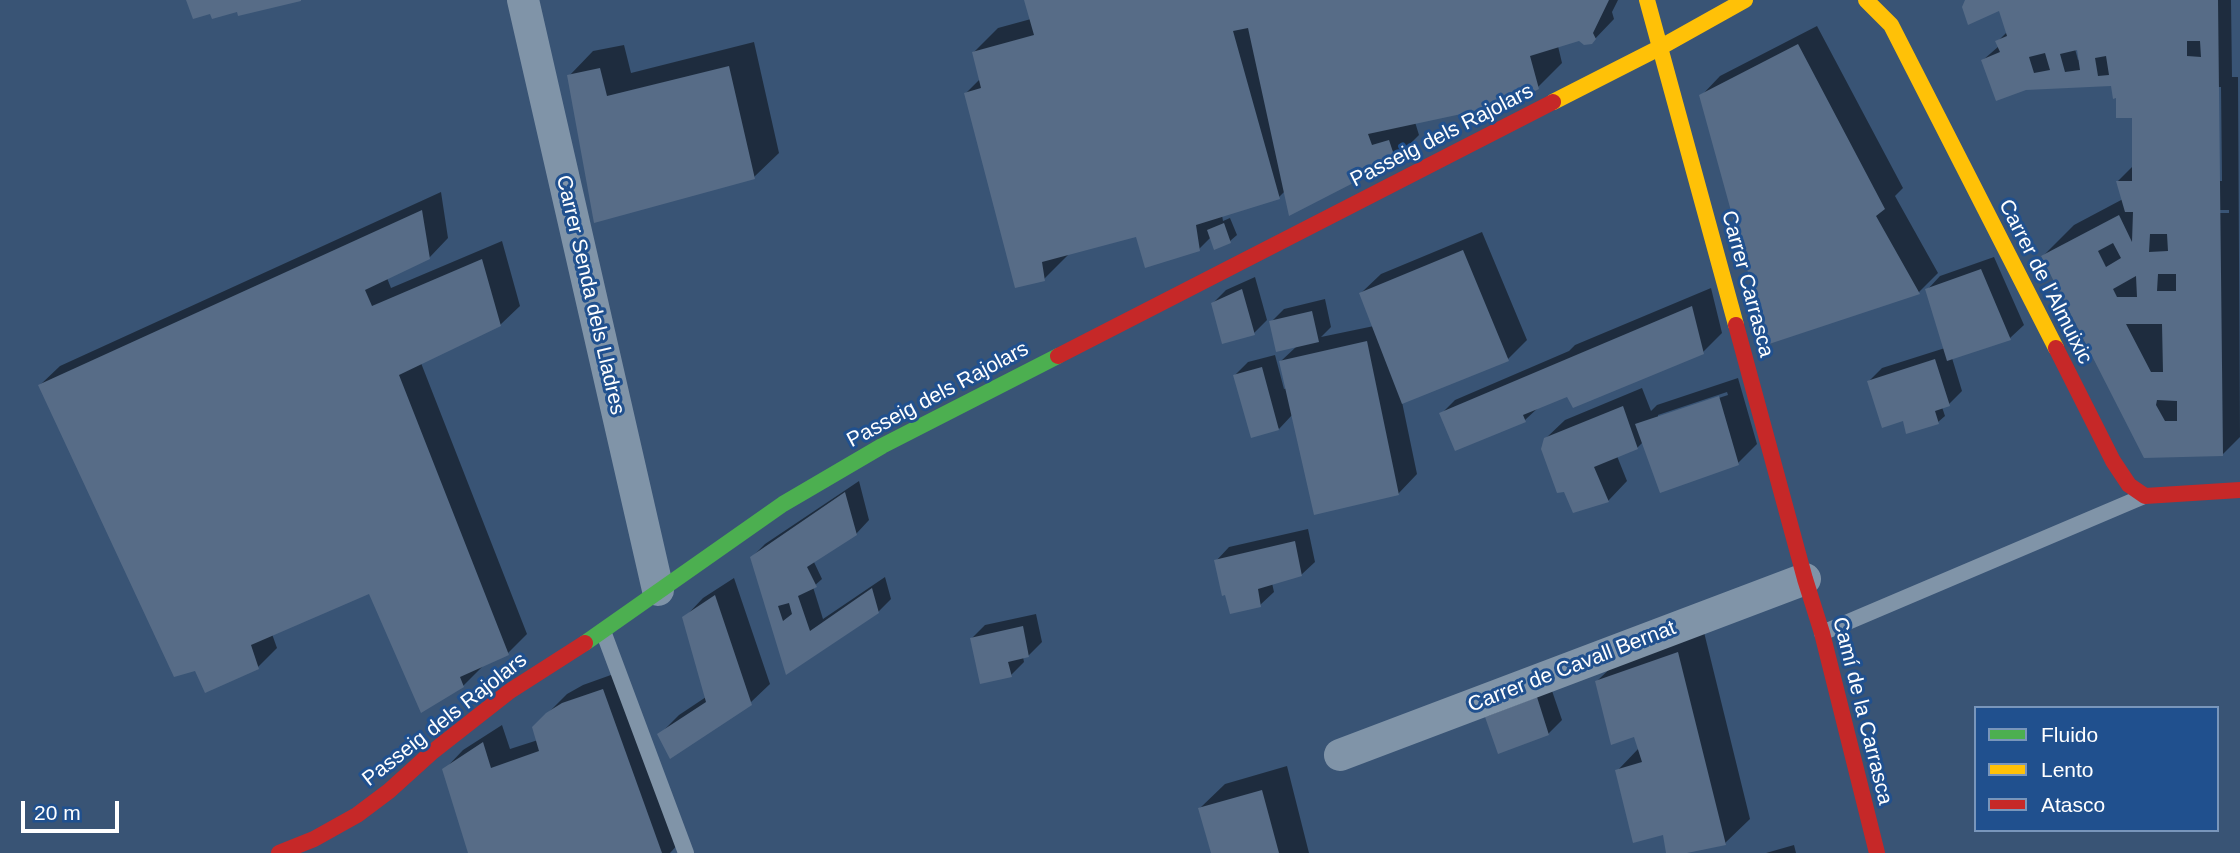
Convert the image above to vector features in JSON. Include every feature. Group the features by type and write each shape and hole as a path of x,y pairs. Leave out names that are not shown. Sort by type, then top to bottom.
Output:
{"street":[{"name":"Carrer Senda dels Lladres","path":"523,0 658,590"},
{"name":"Carrer Carrasca","path":"1647,0 1805,579"},
{"name":"Passeig dels Rajolars","path":"279,853 314,839 357,815 510,691 603,631 783,504 882,446 1661,47 1745,0"},
{"name":"Carrer de l'Almuixic","path":"1867,0 1891,25 2113,461 2129,485 2146,496"},
{"path":"2146,496 2240,489"},
{"name":"Camí de la Carrasca","path":"1805,579 1822,633 1877,853"},
{"name":"Carrer de Cavall Bernat","path":"1340,755 1805,579"}],"lane":[{"path":"1822,633 2146,496"},
{"path":"603,631 686,853"}],"building":[{"path":"186,0 301,1 238,16 237,12 212,19 210,14 193,19"},
{"path":"1024,0 1609,0 1593,33 1596,39 1592,44 1584,45 1579,41 1530,56 1539,89 1484,117 1480,110 1368,134 1372,145 1389,140 1396,161 1289,216 1248,28 1233,31 1280,199 1196,225 1200,251 1145,268 1136,237 1042,262 1045,281 1015,288 964,93 981,88 972,52 1034,35"},
{"path":"1965,0 2218,0 2223,456 2144,458 2041,256 2119,215 2132,242 2133,212 2125,212 2116,181 2132,181 2132,118 2116,118 2116,98 2113,99 2111,86 2026,90 1996,101 1981,60 2000,52 1995,41 2007,36 1999,11 1968,25 1962,7","holes":["2187,41 2200,41 2201,57 2187,56","2077,50 2080,70 2065,72 2060,54","2045,53 2050,70 2034,73 2029,57","2106,56 2109,75 2098,76 2095,58","2150,234 2167,234 2168,251 2149,252","2113,243 2121,258 2106,267 2098,251","2158,274 2176,274 2176,291 2157,291","2136,276 2137,297 2117,297 2113,289","2126,324 2162,324 2163,372 2151,372","2157,400 2177,401 2177,421 2165,421 2156,405"]},
{"path":"1798,44 1885,209 1876,216 1920,294 1757,348 1746,302 1755,298 1699,95"},
{"path":"729,66 755,179 594,223 567,75 600,68 607,96"},
{"path":"422,210 430,259 365,290 372,306 482,259 501,326 399,375 509,655 460,677 464,687 421,713 369,594 251,645 259,669 205,693 195,671 174,677 38,385"},
{"path":"1224,223 1231,243 1214,250 1207,230"},
{"path":"1463,250 1509,361 1402,404 1359,293"},
{"path":"1981,269 2011,340 1947,361 1925,289"},
{"path":"1242,289 1255,335 1222,344 1211,303"},
{"path":"1692,306 1704,354 1573,408 1567,397 1523,415 1526,422 1455,451 1439,413"},
{"path":"1312,311 1319,342 1276,352 1269,321"},
{"path":"1367,341 1399,495 1314,515 1279,361"},
{"path":"1935,359 1950,406 1935,411 1939,424 1906,434 1903,421 1882,428 1867,381"},
{"path":"1262,367 1279,430 1251,438 1233,375"},
{"path":"1719,396 1739,465 1660,493 1635,424"},
{"path":"1623,406 1638,449 1594,467 1609,502 1573,513 1564,492 1557,493 1541,449 1544,438"},
{"path":"845,492 857,535 807,567 817,587 798,596 810,631 872,588 879,613 786,675 750,557","holes":["789,603 792,614 783,621 778,606"]},
{"path":"1295,541 1302,576 1258,589 1261,607 1230,614 1225,595 1222,596 1214,560"},
{"path":"715,595 752,705 670,759 657,734 706,702 682,617"},
{"path":"1023,626 1029,657 1008,662 1012,677 980,684 970,638"},
{"path":"1678,652 1726,845 1687,853 1666,853 1663,835 1633,843 1615,770 1642,762 1634,737 1611,745 1595,681"},
{"path":"603,689 662,853 468,853 442,769 483,742 491,768 539,751 532,727 546,713 562,703"},
{"path":"1537,697 1549,735 1498,754 1485,717"},
{"path":"1262,790 1279,853 1211,853 1198,808"}],"traffic: fast":[{"path":"585,643 783,504 882,446 1058,356"}],"traffic: slow":[{"path":"1647,0 1736,325"},
{"path":"1553,102 1745,0"},
{"path":"1866,0 1891,25 2056,348"}],"traffic: jam":[{"path":"1058,356 1553,102"},
{"path":"1736,325 1822,633 1877,853"},
{"path":"2056,348 2113,461 2129,485 2145,496 2240,490"},
{"path":"279,853 314,839 357,815 510,691 585,643"}]}
